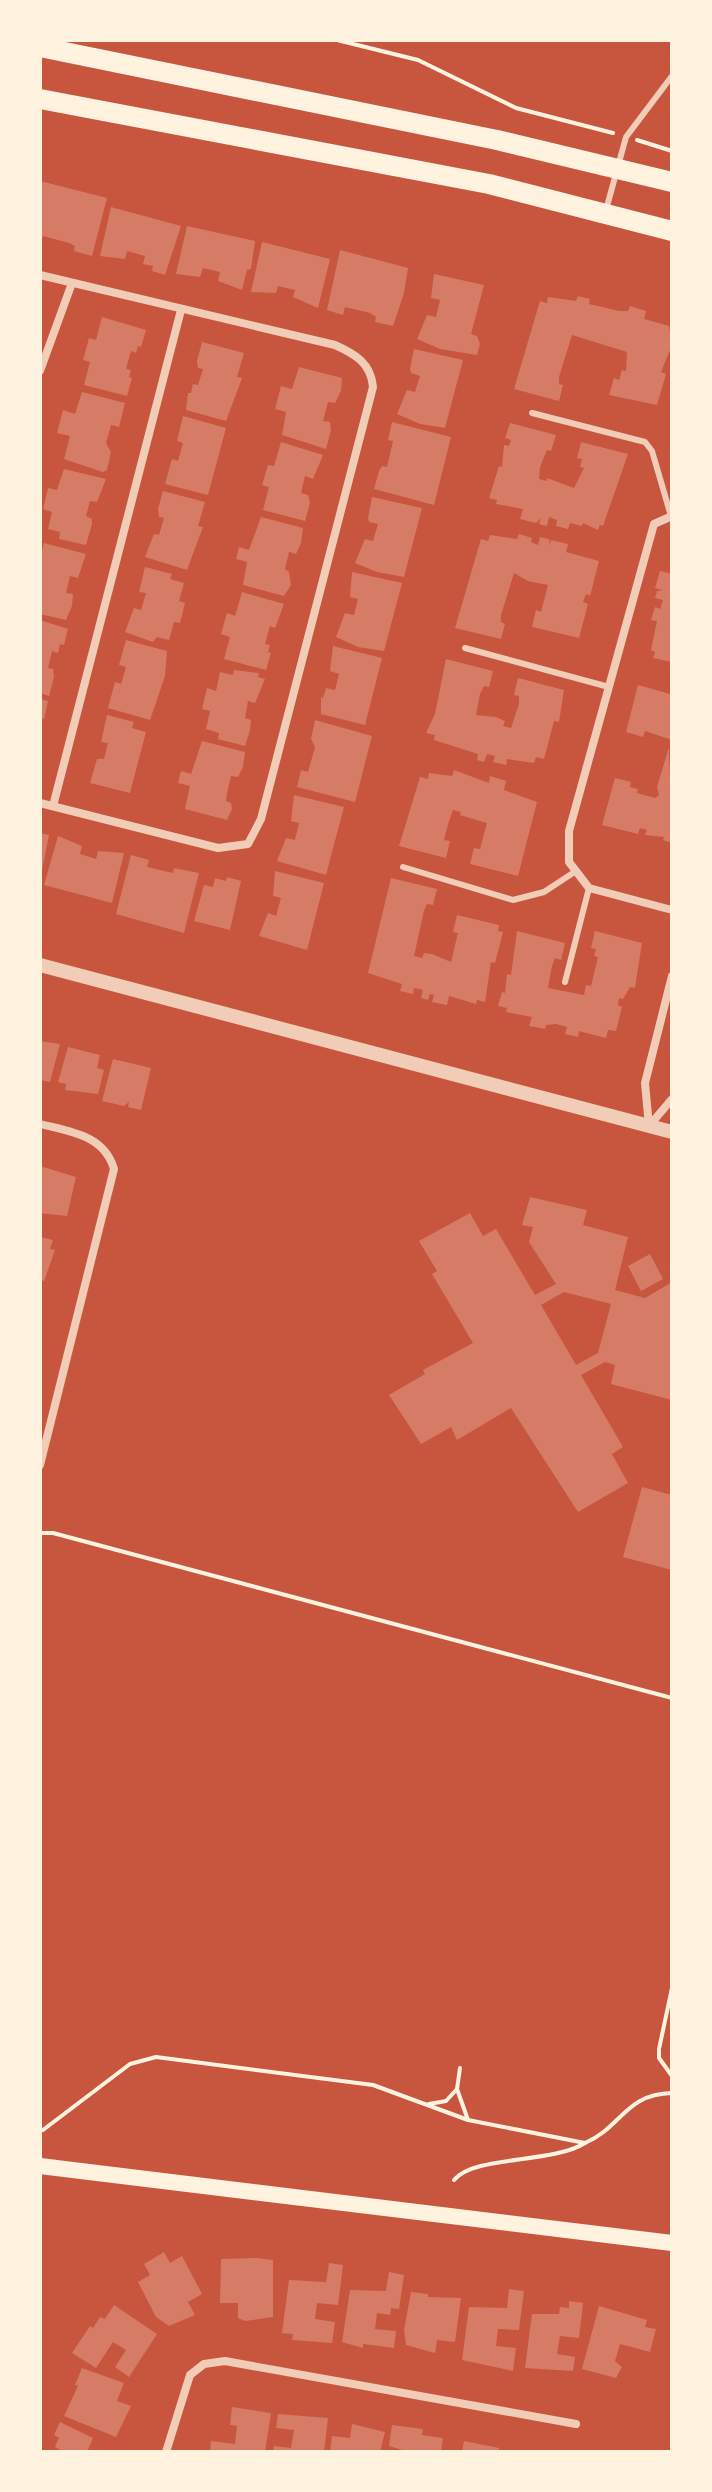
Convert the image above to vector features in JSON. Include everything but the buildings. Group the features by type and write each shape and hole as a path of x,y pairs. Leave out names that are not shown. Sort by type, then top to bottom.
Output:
{"main road":[{"path":"40,47 497,140 672,182"},
{"path":"40,99 362,158 672,231"},
{"path":"40,2166 672,2243"}],"street":[{"path":"40,275 335,345 356,355 372,372 372,397 261,819 248,844 218,848 40,803"},
{"path":"40,371 72,283"},
{"path":"53,806 181,310"},
{"path":"672,516 654,524 569,831 569,862 589,888 672,910"},
{"path":"40,965 672,1132"},
{"path":"649,1126 645,1083 672,976"},
{"path":"649,1126 672,1099"},
{"path":"40,1124 95,1140 109,1154 114,1169 112,1187 40,1465"},
{"path":"166,2452 190,2375 204,2364 225,2361 576,2424"}],"lane":[{"path":"606,213 626,137 672,76"},
{"path":"532,413 645,442 652,451 672,516"},
{"path":"465,648 609,687"},
{"path":"403,867 513,900 544,892 576,871"},
{"path":"565,982 589,888"}],"path":[{"path":"337,40 418,60 495,101 516,108 672,151"},
{"path":"589,40 603,40"},
{"path":"40,1533 53,1533 672,1698"},
{"path":"672,1988 659,2049 659,2058 672,2076"},
{"path":"43,2130 130,2064 156,2057 363,2083 468,2120 585,2143"},
{"path":"460,2068 457,2089 468,2120"},
{"path":"425,2105 446,2101 457,2089"},
{"path":"454,2180 466,2171 507,2161 545,2158 585,2143 606,2131 622,2111 642,2097 672,2093"}]}
